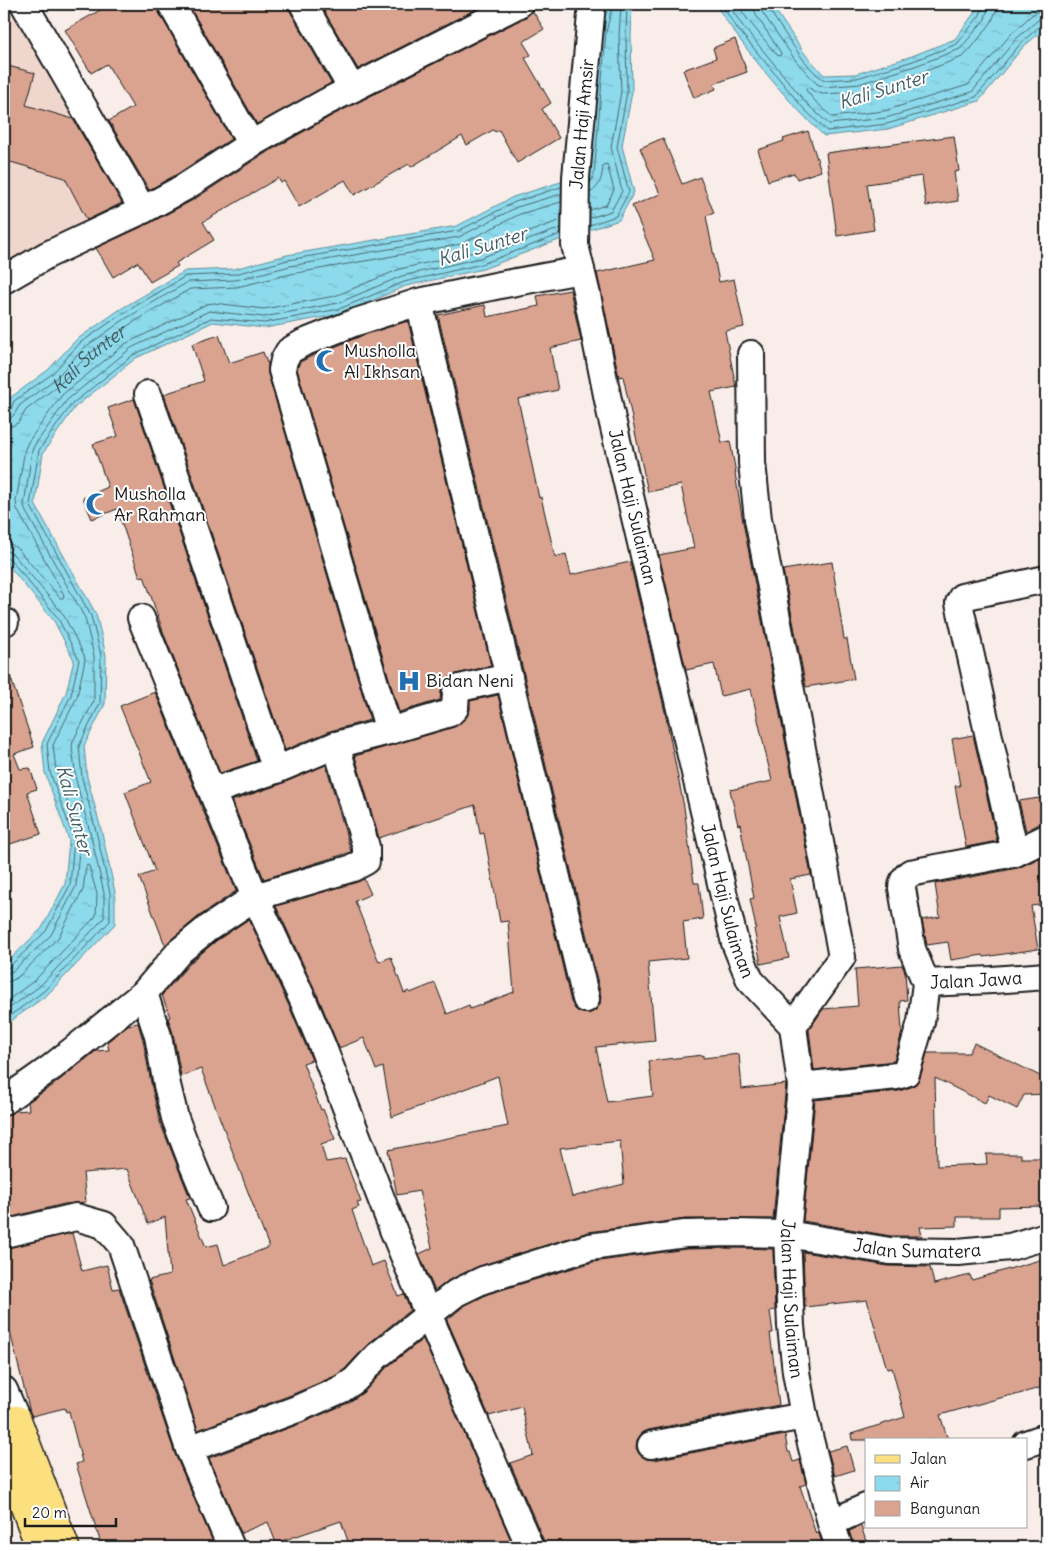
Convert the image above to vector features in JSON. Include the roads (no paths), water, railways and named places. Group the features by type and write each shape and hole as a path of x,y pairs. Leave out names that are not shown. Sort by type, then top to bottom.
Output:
{"main road":[{"path":"10,1420 65,1547"},
{"path":"4,1451 40,1547"}],"street":[{"path":"24,4 143,210"},
{"path":"171,4 252,144"},
{"path":"303,4 352,88"},
{"path":"4,280 48,255 143,210 185,187 252,144 352,88 519,4"},
{"name":"Jalan Haji Amsir","path":"575,245 576,177 592,4"},
{"name":"Jalan Haji Sulaiman","path":"575,245 582,270 611,415 736,943 750,980 793,1026 801,1086 787,1234 791,1326 796,1372 804,1416 835,1535"},
{"path":"389,731 282,370 284,360 289,351 303,343 356,322 419,302 582,270"},
{"path":"419,302 586,999"},
{"path":"751,354 752,463 758,520 842,957 793,1026"},
{"path":"148,394 276,770"},
{"path":"1015,853 959,603 962,597 1046,579"},
{"path":"141,618 255,897 304,1000 394,1232 428,1314 530,1547"},
{"path":"213,791 276,770 336,744 450,713 456,708 456,692 460,688 509,677"},
{"path":"4,1101 52,1067 144,993 180,951 207,929 255,897 353,868 366,861 366,847 336,744"},
{"path":"926,983 912,950 902,888 906,876 910,873 1015,853 1046,838"},
{"name":"Jalan Jawa","path":"801,1086 897,1076 906,1073 921,1022 926,983 1046,976"},
{"path":"144,993 158,1036 167,1085 176,1118 193,1165 212,1208"},
{"path":"4,1234 76,1217 104,1225 121,1244 189,1450 231,1547"},
{"name":"Jalan Sumatera","path":"189,1450 297,1409 342,1389 355,1380 377,1356 456,1293 483,1280 590,1247 685,1234 736,1232 787,1234 890,1251 958,1252 1010,1247 1046,1236"},
{"path":"4,1390 10,1420"},
{"path":"651,1445 804,1416"},
{"path":"1028,1443 1046,1437"},
{"path":"835,1535 865,1508"}],"water":[{"name":"Kali Sunter","path":"602,4 632,4 632,92 622,146 634,192 619,220 553,242 483,269 406,286 341,314 265,328 213,322 136,358 75,407 43,453 35,504 96,614 106,655 105,704 84,746 87,777 115,892 115,924 47,995 4,1026 4,965 42,928 65,884 69,840 45,773 42,743 66,693 74,660 54,621 4,560 4,413 10,398 48,370 76,340 119,310 185,271 234,269 287,255 457,226 513,197 583,175"},
{"name":"Kali Sunter","path":"715,4 771,4 805,54 824,75 856,74 912,56 955,39 979,4 1046,4 1046,28 1024,46 979,101 888,129 824,136 794,106 766,73 739,39"}],"place":[{"name":"Musholla Al Ikhsan","path":"327,361"},
{"name":"Musholla Ar Rahman","path":"97,504"},
{"name":"Bidan Neni","path":"409,681"}]}
